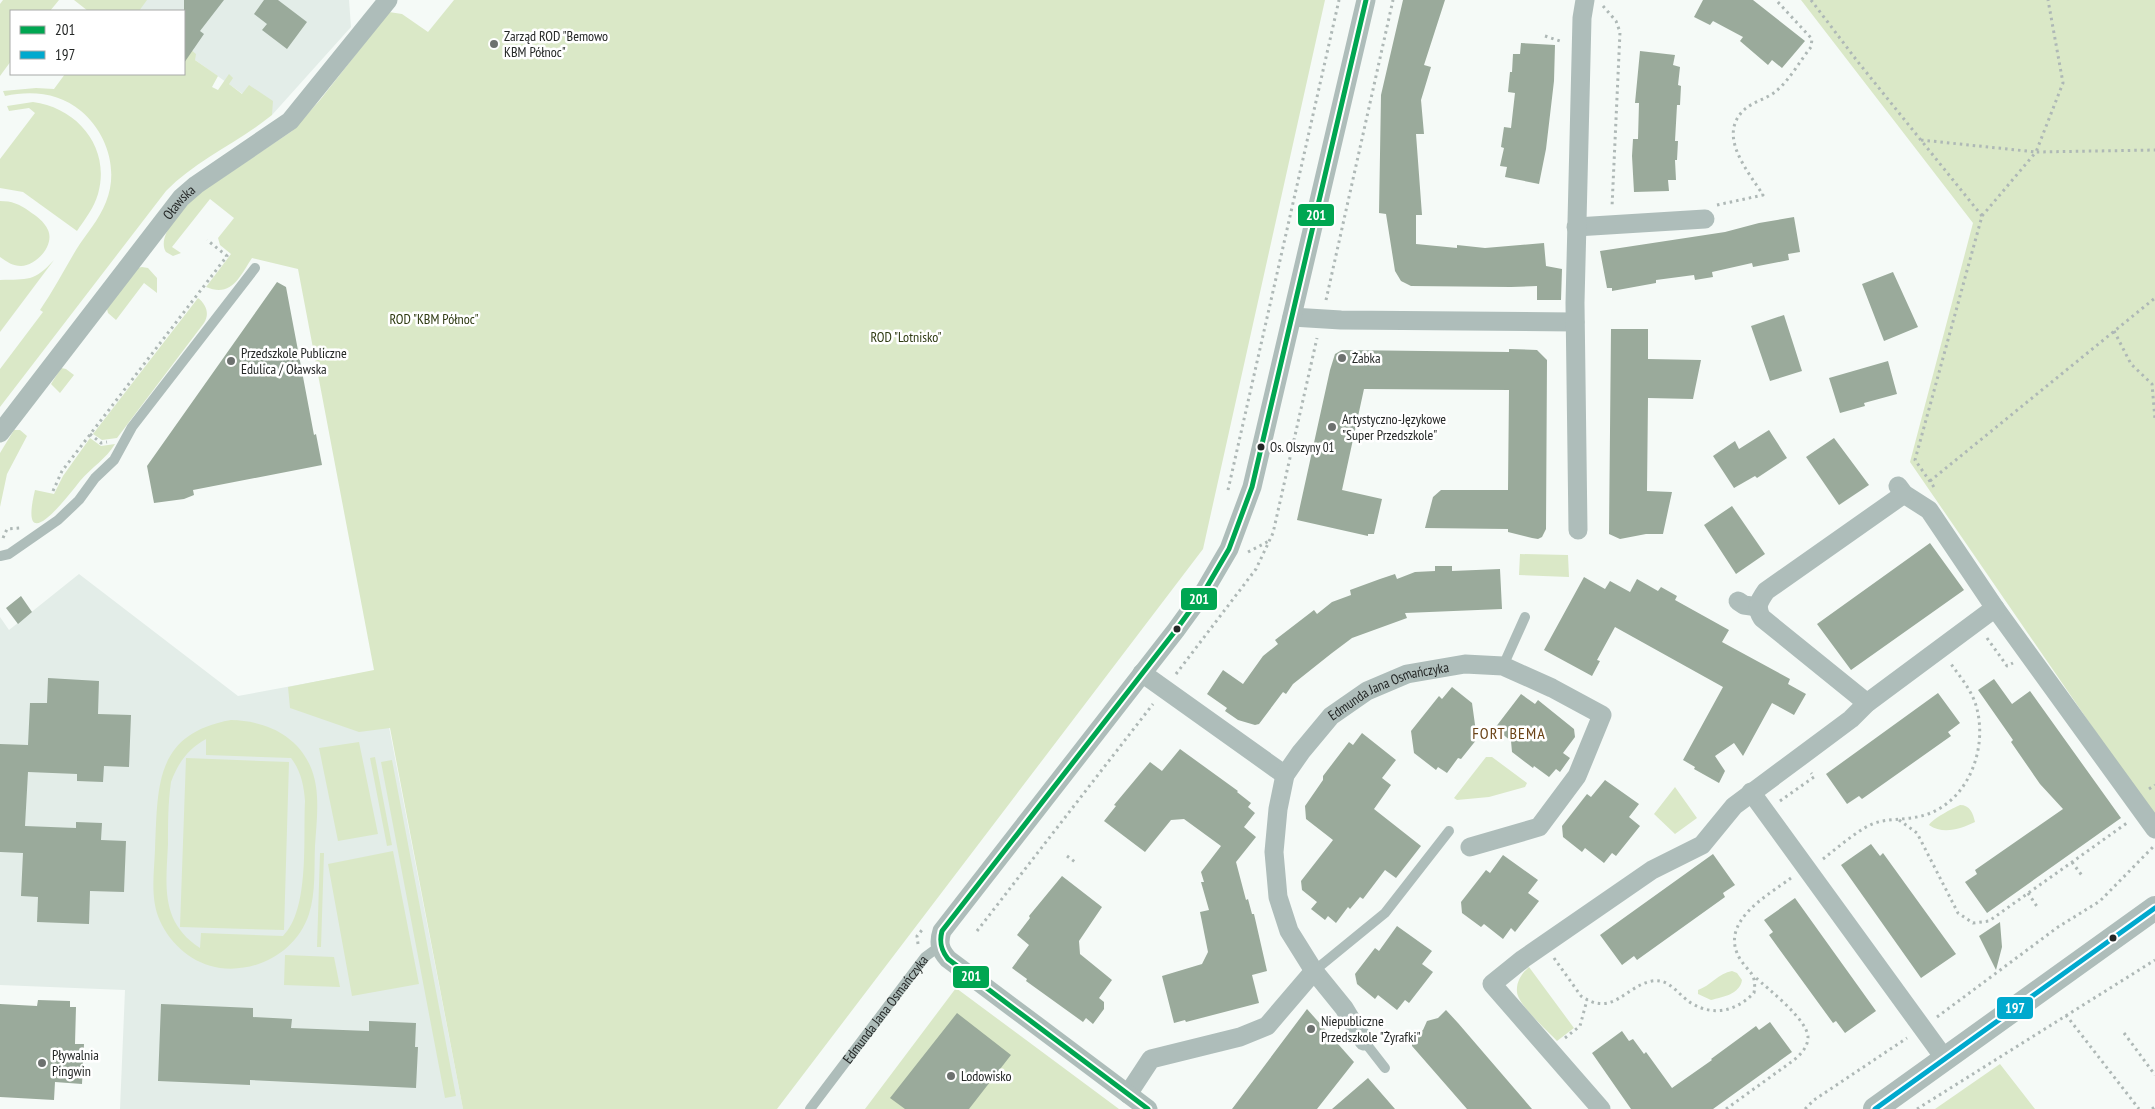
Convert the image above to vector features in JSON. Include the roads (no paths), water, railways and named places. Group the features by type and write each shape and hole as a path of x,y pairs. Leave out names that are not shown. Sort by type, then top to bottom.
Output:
{"street":[{"name":"Oławska","path":"0,433 181,198 196,185 290,121 388,0"},
{"name":"Edmunda Jana Osmańczyka","path":"940,946 942,931 1205,590 1228,549 1252,487 1366,0"},
{"path":"1578,530 1575,322 1576,227 1582,18 1585,0"},
{"path":"1576,227 1707,213"},
{"path":"1292,317 1341,320 1575,322"},
{"path":"1867,703 1762,618 1758,607 1766,591 1901,490 1929,510 1995,608 2155,829"},
{"path":"1738,601 1744,605 1758,607"},
{"path":"1601,1109 1492,984 1544,944 1652,870 1702,845 1734,806 1751,792 1851,719 1867,703 1995,608"},
{"name":"Edmunda Jana Osmańczyka","path":"1364,1041 1344,1008 1314,971 1289,932 1278,897 1274,852 1278,809 1285,775 1331,716 1367,691 1407,674 1417,672 1465,664 1503,666 1552,688 1602,715 1577,776 1539,827 1470,847"},
{"path":"1142,673 1285,775"},
{"path":"1751,792 1812,865 1945,1059"},
{"path":"1874,1109 2155,908"},
{"path":"940,946 948,959 1148,1109"},
{"path":"1128,1094 1152,1060 1240,1037 1266,1026 1314,971"}],"lane":[{"path":"0,556 9,554 58,520 79,500 95,478 114,460 132,427 255,268"},
{"path":"1503,666 1525,617"},
{"path":"1314,971 1385,913 1449,831"},
{"name":"Edmunda Jana Osmańczyka","path":"810,1109 925,957 940,946"},
{"path":"1364,1041 1385,1068"}],"place":[{"name":"Zarząd ROD \"Bemowo KBM Północ\"","path":"494,44"},
{"name":"Żabka","path":"1342,358"},
{"name":"Przedszkole Publiczne Edulica / Oławska","path":"231,361"},
{"name":"Artystyczno-Językowe \"Super Przedszkole\"","path":"1332,427"},
{"name":"Os. Olszyny 01","path":"1261,447"},
{"name":"Niepubliczne Przedszkole \"Żyrafki\"","path":"1311,1029"},
{"name":"Pływalnia Pingwin","path":"42,1063"},
{"name":"Lodowisko","path":"951,1076"}],"district":[{"name":"FORT BEMA","path":"1509,733"}],"park label":[{"name":"ROD \"KBM Północ\"","path":"434,319"},
{"name":"ROD \"Lotnisko\"","path":"906,337"}]}
